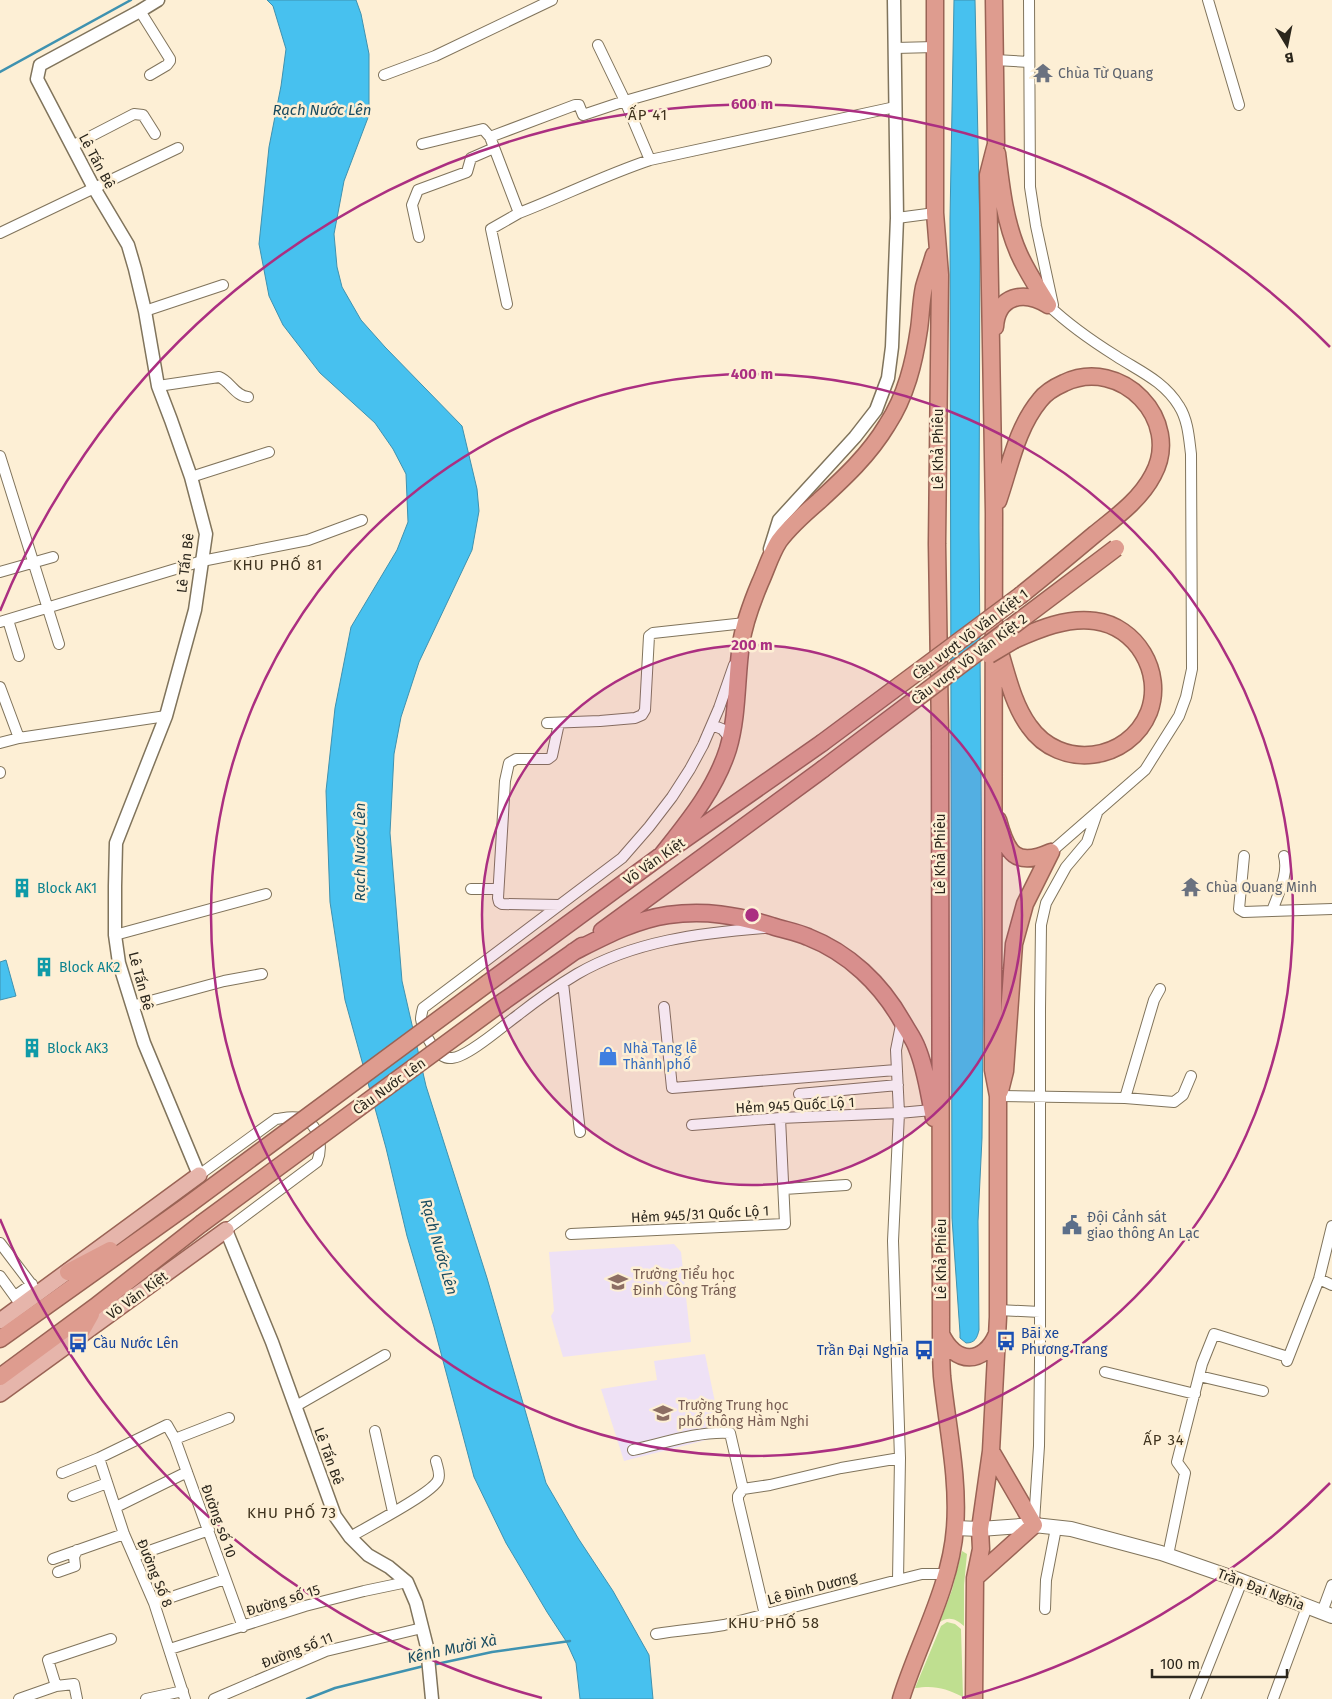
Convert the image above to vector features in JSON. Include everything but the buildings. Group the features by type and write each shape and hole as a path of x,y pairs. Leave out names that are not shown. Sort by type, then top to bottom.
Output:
{"highway":[{"name":"Lê Khả Phiêu","path":"901,1699 946,1574 955,1528 954,1485 942,1375 941,1334 940,732 937,544 940,276 935,213 935,0"},
{"path":"994,0 996,144 1001,185 1009,226 1019,254 1051,308"},
{"path":"974,1699 975,1578 981,1549 980,1529 991,1451 998,1333 998,1096 993,1070 994,513 988,175 996,144"},
{"path":"662,855 708,792 719,772 733,726 745,622 759,584 779,542 798,520 849,473 870,450 898,406 906,388 914,360 924,288 937,245"},
{"path":"991,356 996,320 1004,303 1014,298 1025,296 1036,298 1051,308"},
{"name":"Cầu vượt Võ Văn Kiệt 1","path":"822,743 1021,595 1117,519 1138,497 1154,473 1160,453 1157,423 1149,408 1138,395 1111,378 1095,376 1078,377 1052,389 1040,399 1019,434 994,513"},
{"name":"Cầu vượt Võ Văn Kiệt 2","path":"823,769 1116,548"},
{"path":"823,769 950,679 1006,645 1030,633 1062,623 1093,620 1106,623 1132,639 1143,651 1149,664 1153,694 1150,710 1144,721 1128,740 1109,752 1075,755 1050,745 1029,727 1021,712 1014,695 994,630"},
{"name":"Võ Văn Kiệt","path":"488,983 662,855 822,743"},
{"name":"Võ Văn Kiệt","path":"504,1001 823,769"},
{"path":"992,801 1004,841 1010,851 1018,857 1032,859 1051,852"},
{"path":"998,1096 1005,1071 1014,944 1025,904 1051,852"},
{"path":"573,952 607,935 666,915 715,913 732,923 743,917 808,937 831,948 875,982 892,1002 918,1048 941,1152"},
{"name":"Cầu Nước Lên","path":"163,1222 488,983"},
{"name":"Cầu Nước Lên","path":"202,1224 504,1001"},
{"path":"68,1272 163,1222"},
{"path":"0,1339 163,1222"},
{"name":"Võ Văn Kiệt","path":"0,1377 95,1307 202,1224"},
{"path":"77,1339 95,1307"},
{"path":"941,1334 951,1351 961,1356 970,1357 980,1354 987,1349 998,1333"},
{"path":"975,1578 1034,1525 991,1451"},
{"path":"965,1699 966,1592 972,1550 980,1529"}],"main road":[{"path":"0,1321 18,1301 35,1289 68,1272 199,1175"},
{"name":"Võ Văn Kiệt","path":"0,1394 226,1230"},
{"name":"Trần Đại Nghĩa","path":"955,1528 980,1529 1034,1525 1071,1529 1168,1555 1327,1614"}],"street":[{"name":"Lê Tấn Bê","path":"158,0 140,12 40,65 37,80 94,188 128,245 145,311 158,386 172,420 191,477 206,534 195,610 166,716 116,842 116,935 119,963 144,1043 199,1175"},
{"path":"384,75 434,56 552,0"},
{"path":"759,584 779,520 855,437 876,410 888,378 892,348 898,218 894,0"},
{"path":"1029,0 1029,165 1031,197 1051,308 1083,334 1151,377 1168,391 1180,407 1186,420 1191,454 1192,669 1186,697 1179,716 1145,770 1051,852"},
{"path":"1208,0 1239,105"},
{"path":"140,12 170,58 167,65 150,75"},
{"path":"598,45 650,160"},
{"path":"894,48 935,47"},
{"path":"490,137 575,104 578,105 583,115 766,60"},
{"path":"995,60 1029,62"},
{"path":"507,304 491,229 518,213 611,174 650,160 896,108"},
{"path":"72,146 134,114 143,115 155,134"},
{"path":"422,144 483,129 490,137 518,213"},
{"path":"0,233 178,148"},
{"path":"419,237 412,205 418,190 467,172 471,158 494,148"},
{"path":"898,218 935,213"},
{"path":"145,311 223,284"},
{"path":"158,386 219,377 225,379 243,397 248,397"},
{"path":"191,477 269,452"},
{"path":"0,456 59,644"},
{"path":"19,656 4,621 202,561 308,540 362,520"},
{"path":"0,572 53,557"},
{"path":"547,723 635,718 642,715 645,710 649,636 653,633 745,622"},
{"path":"732,923 706,933 655,943 627,951 580,973 563,983 464,1054 451,1059 441,1055 427,1038 421,1018 423,1008 622,858 649,827 672,797 703,745 741,645"},
{"path":"0,687 19,738"},
{"path":"0,743 19,738 166,716"},
{"path":"558,723 552,756 548,759 516,759 509,763 505,781 498,898 502,904 559,905"},
{"path":"712,725 722,729 730,738"},
{"path":"1034,1525 1039,1437 1040,941 1043,912 1046,903 1066,867 1087,842 1097,813"},
{"path":"1244,856 1239,909 1244,912 1332,909"},
{"path":"1272,910 1285,872 1286,863 1284,856"},
{"path":"471,888 498,889"},
{"path":"116,935 266,894"},
{"path":"132,1006 224,981 262,974"},
{"path":"563,983 580,1132"},
{"path":"1125,1098 1154,1000 1160,989"},
{"path":"664,1007 672,1088 896,1070"},
{"path":"898,1580 900,1458 893,1241 899,1113 896,1050 902,1020"},
{"path":"998,1096 1125,1098 1174,1102 1183,1095 1191,1076"},
{"path":"799,1094 898,1085"},
{"name":"Hẻm 945 Quốc Lộ 1","path":"692,1125 932,1110"},
{"path":"199,1175 276,1119 303,1118 320,1137 321,1152 318,1162 226,1230"},
{"name":"Hẻm 945/31 Quốc Lộ 1","path":"571,1234 785,1224 780,1118"},
{"path":"784,1189 846,1185"},
{"path":"1168,1555 1185,1473 1177,1462 1199,1376 1214,1334 1288,1359 1319,1279 1332,1226"},
{"name":"Lê Tấn Bê","path":"226,1230 296,1406 335,1516 350,1537 368,1555 389,1567 407,1582 416,1603 427,1647 432,1699"},
{"path":"0,1243 35,1289"},
{"path":"0,1276 18,1301"},
{"path":"1319,1279 1332,1285"},
{"path":"998,1310 1040,1312"},
{"path":"296,1406 385,1355"},
{"path":"1105,1372 1195,1394"},
{"path":"1199,1376 1263,1391"},
{"path":"175,1439 230,1418"},
{"name":"Đường số 10","path":"99,1458 167,1425 175,1439 243,1626"},
{"path":"375,1431 393,1512"},
{"path":"633,1450 697,1436 730,1433 743,1489"},
{"path":"62,1473 99,1458"},
{"name":"Đường Số 8","path":"99,1458 124,1534 154,1603 184,1695"},
{"path":"765,1615 738,1500 738,1496 743,1489 770,1485 841,1468 900,1458"},
{"path":"350,1537 393,1512 435,1484 439,1473 436,1461"},
{"path":"116,1507 187,1472"},
{"path":"73,1496 107,1483"},
{"path":"1045,1609 1046,1580 1056,1528"},
{"path":"135,1556 209,1530"},
{"path":"53,1559 124,1534"},
{"path":"58,1572 75,1566 74,1557 78,1550"},
{"name":"Lê Đình Dương","path":"656,1634 681,1629 724,1626 922,1574 946,1574"},
{"path":"154,1603 225,1579"},
{"path":"1195,1699 1242,1581"},
{"name":"Đường số 15","path":"170,1649 315,1604 407,1582"},
{"path":"1327,1614 1332,1585"},
{"path":"1273,1699 1307,1607"},
{"name":"Đường số 11","path":"214,1699 326,1651 422,1628"},
{"path":"56,1686 48,1660 111,1639"},
{"path":"19,1699 56,1686 74,1684 77,1699"},
{"path":"146,1699 184,1695"}],"shaded area":[{"name":"Trường Tiểu học Đinh Công Tráng","path":"674,1244 681,1252 691,1342 563,1357 551,1316 554,1311 549,1252"},
{"name":"Trường Trung học phổ thông Hàm Nghi","path":"705,1354 722,1436 624,1461 601,1389 657,1380 654,1361"}],"green space":[{"path":"962,1551 967,1554 964,1585 964,1626 952,1619 940,1622 952,1590"},
{"path":"947,1622 955,1624 961,1629 963,1697 940,1688 915,1688 941,1626"}],"water":[{"name":"Rạch Nước Lên","path":"267,0 356,0 361,14 369,54 369,115 344,181 334,234 337,267 342,287 361,320 462,426 477,489 479,511 472,550 419,662 401,717 394,754 390,833 402,981 426,1086 487,1278 546,1483 578,1538 613,1591 649,1655 653,1699 580,1699 576,1663 566,1641 506,1543 474,1477 434,1327 407,1236 386,1148 345,1000 330,902 326,791 335,708 351,627 397,550 408,522 406,474 393,449 375,423 320,373 283,325 269,296 259,244 269,147 286,49 273,6"},
{"path":"954,0 975,0 980,236 979,528 983,1020 982,1138 978,1221 979,1330 975,1340 966,1343 960,1338 952,1218 950,219"},
{"path":"6,960 16,996 0,1000 0,962"}],"waterway":[{"path":"0,72 131,0"},
{"name":"Kênh Mười Xà","path":"432,1665 492,1652 570,1641"},
{"name":"Kênh Mười Xà","path":"307,1699 335,1688 424,1666"}],"place":[{"name":"Chùa Từ Quang","path":"1043,73"},
{"name":"Chùa Quang Minh","path":"1191,887"},
{"name":"Block AK1","path":"22,888"},
{"name":"Block AK2","path":"44,967"},
{"name":"Block AK3","path":"32,1048"},
{"name":"Nhà Tang lễ Thành phố","path":"608,1056"},
{"name":"Đội Cảnh sát giao thông An Lạc","path":"1072,1225"},
{"name":"Trường Tiểu học Đinh Công Tráng","path":"618,1282"},
{"name":"Bãi xe Phương Trang","path":"1006,1341"},
{"name":"Cầu Nước Lên","path":"78,1343"},
{"name":"Trần Đại Nghĩa","path":"924,1350"},
{"name":"Trường Trung học phổ thông Hàm Nghi","path":"663,1413"}],"district":[{"name":"ẤP 41","path":"648,115"},
{"name":"KHU PHỐ 81","path":"278,565"},
{"name":"ẤP 34","path":"1164,1440"},
{"name":"KHU PHỐ 73","path":"292,1513"},
{"name":"KHU PHỐ 58","path":"774,1623"}]}
